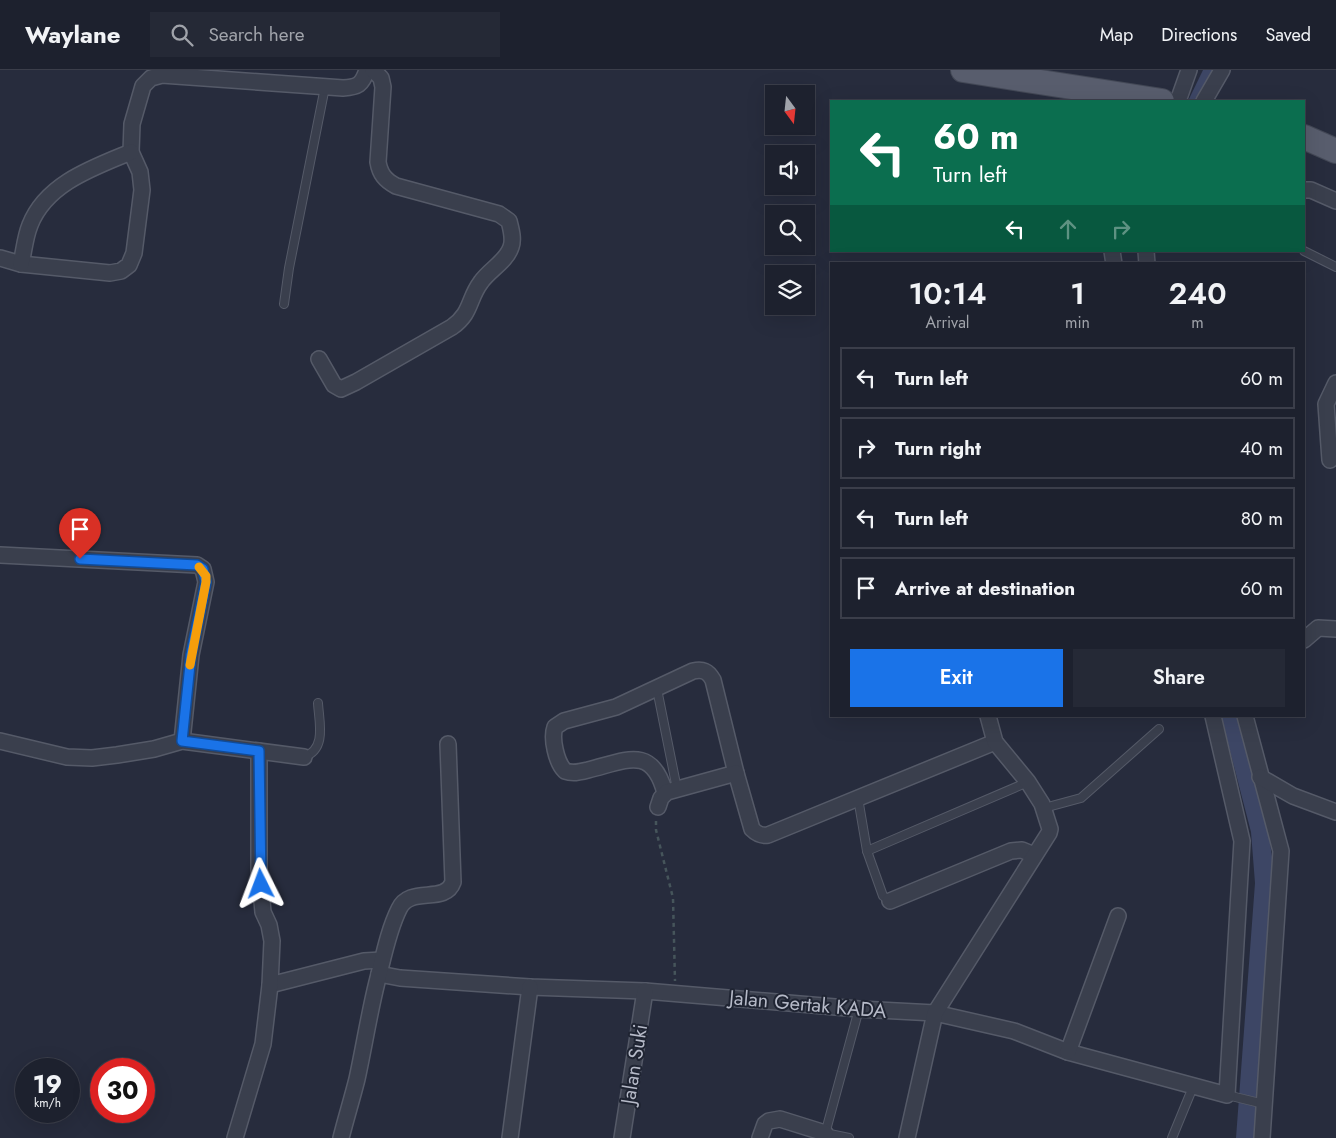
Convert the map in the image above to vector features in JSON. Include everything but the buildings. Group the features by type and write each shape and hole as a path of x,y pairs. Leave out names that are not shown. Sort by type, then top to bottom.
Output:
{"main road":[{"path":"963,70 1156,100"},
{"path":"1305,137 1336,152"}],"street":[{"path":"0,258 21,264 110,273 121,271 129,265 134,253 142,190 140,172 131,152 132,124 142,86 151,78 162,75 343,88 355,87 363,81 367,70"},
{"path":"319,359 334,385 341,389 452,327 462,320 481,282 501,262 511,248 512,236 509,221 498,214 396,186 386,181 380,172 378,162 383,87 380,78 373,70"},
{"path":"1178,100 1189,70"},
{"path":"1205,100 1222,70"},
{"path":"21,264 29,226 42,202 73,179 94,167 131,152"},
{"path":"1305,190 1311,190 1336,201"},
{"path":"1330,460 1326,404 1336,383"},
{"path":"0,555 197,565 203,569 206,582 191,655 182,741"},
{"path":"1305,639 1318,628 1336,629"},
{"path":"671,791 650,765 642,760 634,759 576,773 565,771 559,762 554,732 559,723 616,707 693,671 699,670 710,674 752,829 762,836 995,742"},
{"path":"907,1138 935,1013 1050,829 1044,808 1028,782 995,742 988,717"},
{"path":"1213,717 1242,841 1227,1095"},
{"path":"1245,717 1260,777 1282,851 1262,1138"},
{"path":"0,741 67,757 92,758 154,749 182,741 304,757"},
{"path":"341,1138 356,1081 380,967 398,910 404,902 416,896 445,892 451,887 453,882 448,744"},
{"path":"235,1138 263,1044 270,985 272,941 269,925 263,912 260,869 259,751"},
{"path":"658,807 661,798 671,791 736,773"},
{"path":"1260,777 1293,796 1336,812"},
{"path":"890,901 1011,851 1022,850 1034,855"},
{"path":"1068,1052 1118,916"},
{"name":"Jalan Gertak KADA","path":"270,985 364,961 400,978 530,987 676,993 859,1009 935,1013 1014,1031 1068,1052 1227,1095"},
{"path":"510,1138 530,987"},
{"name":"Jalan Suki","path":"622,1138 645,991"},
{"path":"760,1138 765,1124 774,1119 780,1119 825,1135"}],"lane":[{"path":"284,304 289,268 325,86"},
{"path":"1305,252 1336,267"},
{"path":"658,689 671,791"},
{"path":"304,757 312,754 319,745 318,703"},
{"path":"1044,808 1082,798 1159,729"},
{"path":"867,851 1028,782"},
{"path":"858,798 867,851 883,896 890,901"},
{"path":"849,1138 825,1135 859,1009"},
{"path":"1172,1138 1193,1087"},
{"path":"1227,1095 1264,1104"}],"path":[{"path":"658,807 656,830 673,898 676,993"}],"water":[{"path":"1203,70 1216,70 1202,100 1188,100"},
{"path":"1221,717 1238,717 1268,829 1276,884 1255,1138 1236,1138 1255,883 1251,832"}],"slow traffic":[{"path":"190,665 206,582 203,569 199,567"}],"route":[{"path":"80,559 197,565 203,569 206,582 191,655 182,741 259,751 261,884"}]}
